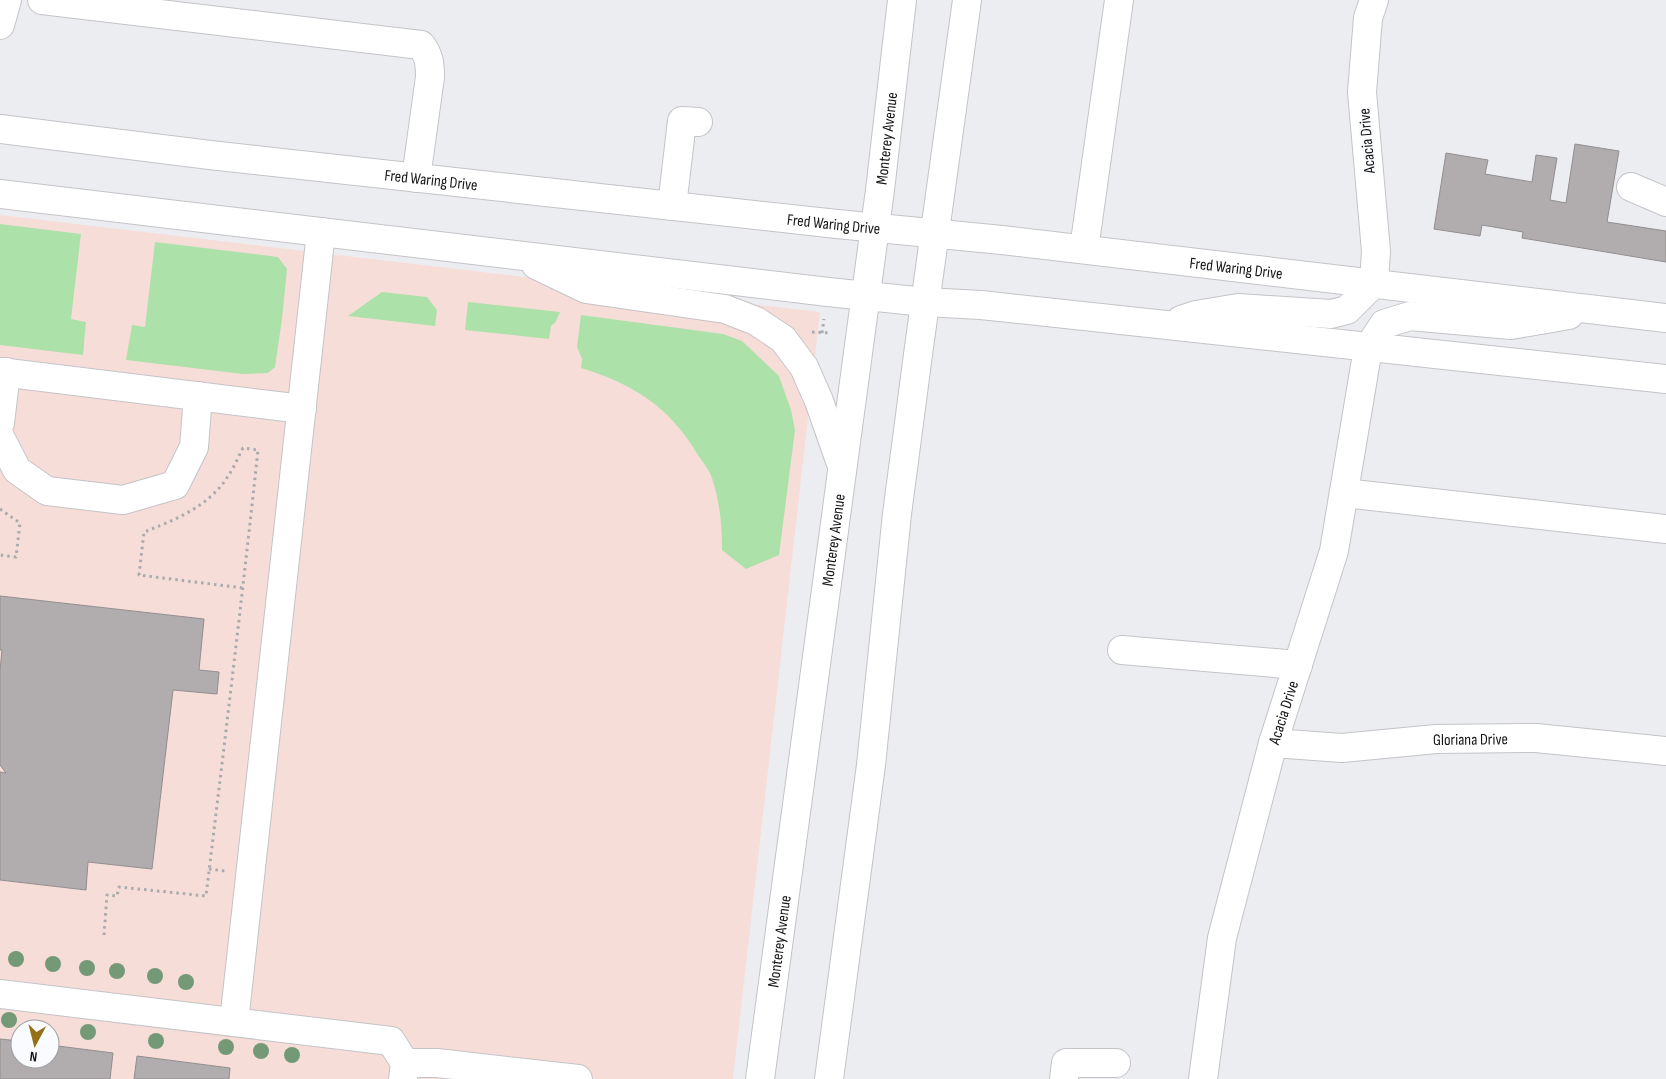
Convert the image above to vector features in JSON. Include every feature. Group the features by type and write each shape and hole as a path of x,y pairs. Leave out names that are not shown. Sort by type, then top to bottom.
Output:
{"main road":[{"path":"0,25 7,0"},
{"path":"42,0 342,34 420,45 427,52 430,62 430,77 416,178"},
{"name":"Monterey Avenue","path":"760,1079 866,296 902,0"},
{"path":"829,1079 871,765 897,514 967,0"},
{"path":"1084,249 1119,0"},
{"name":"Acacia Drive","path":"1374,0 1368,18 1362,92 1376,251 1374,283"},
{"path":"672,206 682,121 698,122"},
{"name":"Fred Waring Drive","path":"0,130 416,178 1084,249 1144,258 1666,318"},
{"path":"1631,187 1666,202"},
{"path":"0,194 866,296 981,305 1666,379"},
{"path":"234,1022 321,232"},
{"path":"517,256 586,289 725,309 756,320 783,339 804,367 819,401 842,466"},
{"path":"1165,326 1196,315 1238,308 1331,314 1347,310 1374,283"},
{"path":"1368,348 1384,324 1410,316 1511,325 1604,311"},
{"name":"Acacia Drive","path":"1202,1079 1222,938 1273,742 1334,551 1368,348"},
{"path":"0,423 3,372 302,409"},
{"path":"0,437 17,470 47,491 123,500 175,485 194,448 198,396"},
{"path":"1344,493 1666,529"},
{"path":"1122,650 1298,665"},
{"name":"Gloriana Drive","path":"1273,742 1342,748 1436,740 1536,738 1666,751"},
{"path":"0,994 391,1041 404,1071 437,1063 578,1079"},
{"path":"1064,1079 1066,1063 1116,1063"}],"path":[{"path":"822,333 825,316"},
{"path":"104,935 107,894 118,896 119,887 206,896 243,588 258,450 243,448 228,478 207,501 173,520 144,532 139,575 243,588"},
{"path":"0,510 20,523 16,557 0,555"}],"shaded area":[{"path":"0,215 820,312 733,1079 0,1079"}],"green space":[{"path":"0,224 81,234 71,319 86,322 83,355 0,345"},
{"path":"155,242 278,257 287,269 275,367 268,373 243,374 126,360 132,325 145,327"},
{"path":"382,292 427,297 437,310 435,326 348,316"},
{"path":"468,302 560,312 555,323 551,326 549,339 465,330"},
{"path":"581,315 723,334 742,341 779,376 791,410 795,430 779,555 746,569 722,550 719,505 708,469 687,438 662,411 633,390 600,374 581,368 582,359 577,347"}],"building":[{"path":"1575,144 1619,151 1607,222 1666,231 1666,262 1522,238 1523,232 1482,225 1480,236 1434,229 1446,153 1488,160 1485,174 1532,182 1536,155 1557,158 1550,200 1566,203"},
{"path":"0,596 204,619 199,670 219,672 217,694 173,690 152,869 88,862 86,890 0,880 0,772 6,773 0,765 0,670 2,650 0,650"},
{"path":"0,1039 10,1040 10,1069 60,1069 60,1046 113,1053 110,1079 0,1079"},
{"path":"137,1056 230,1068 229,1079 134,1079"}]}
